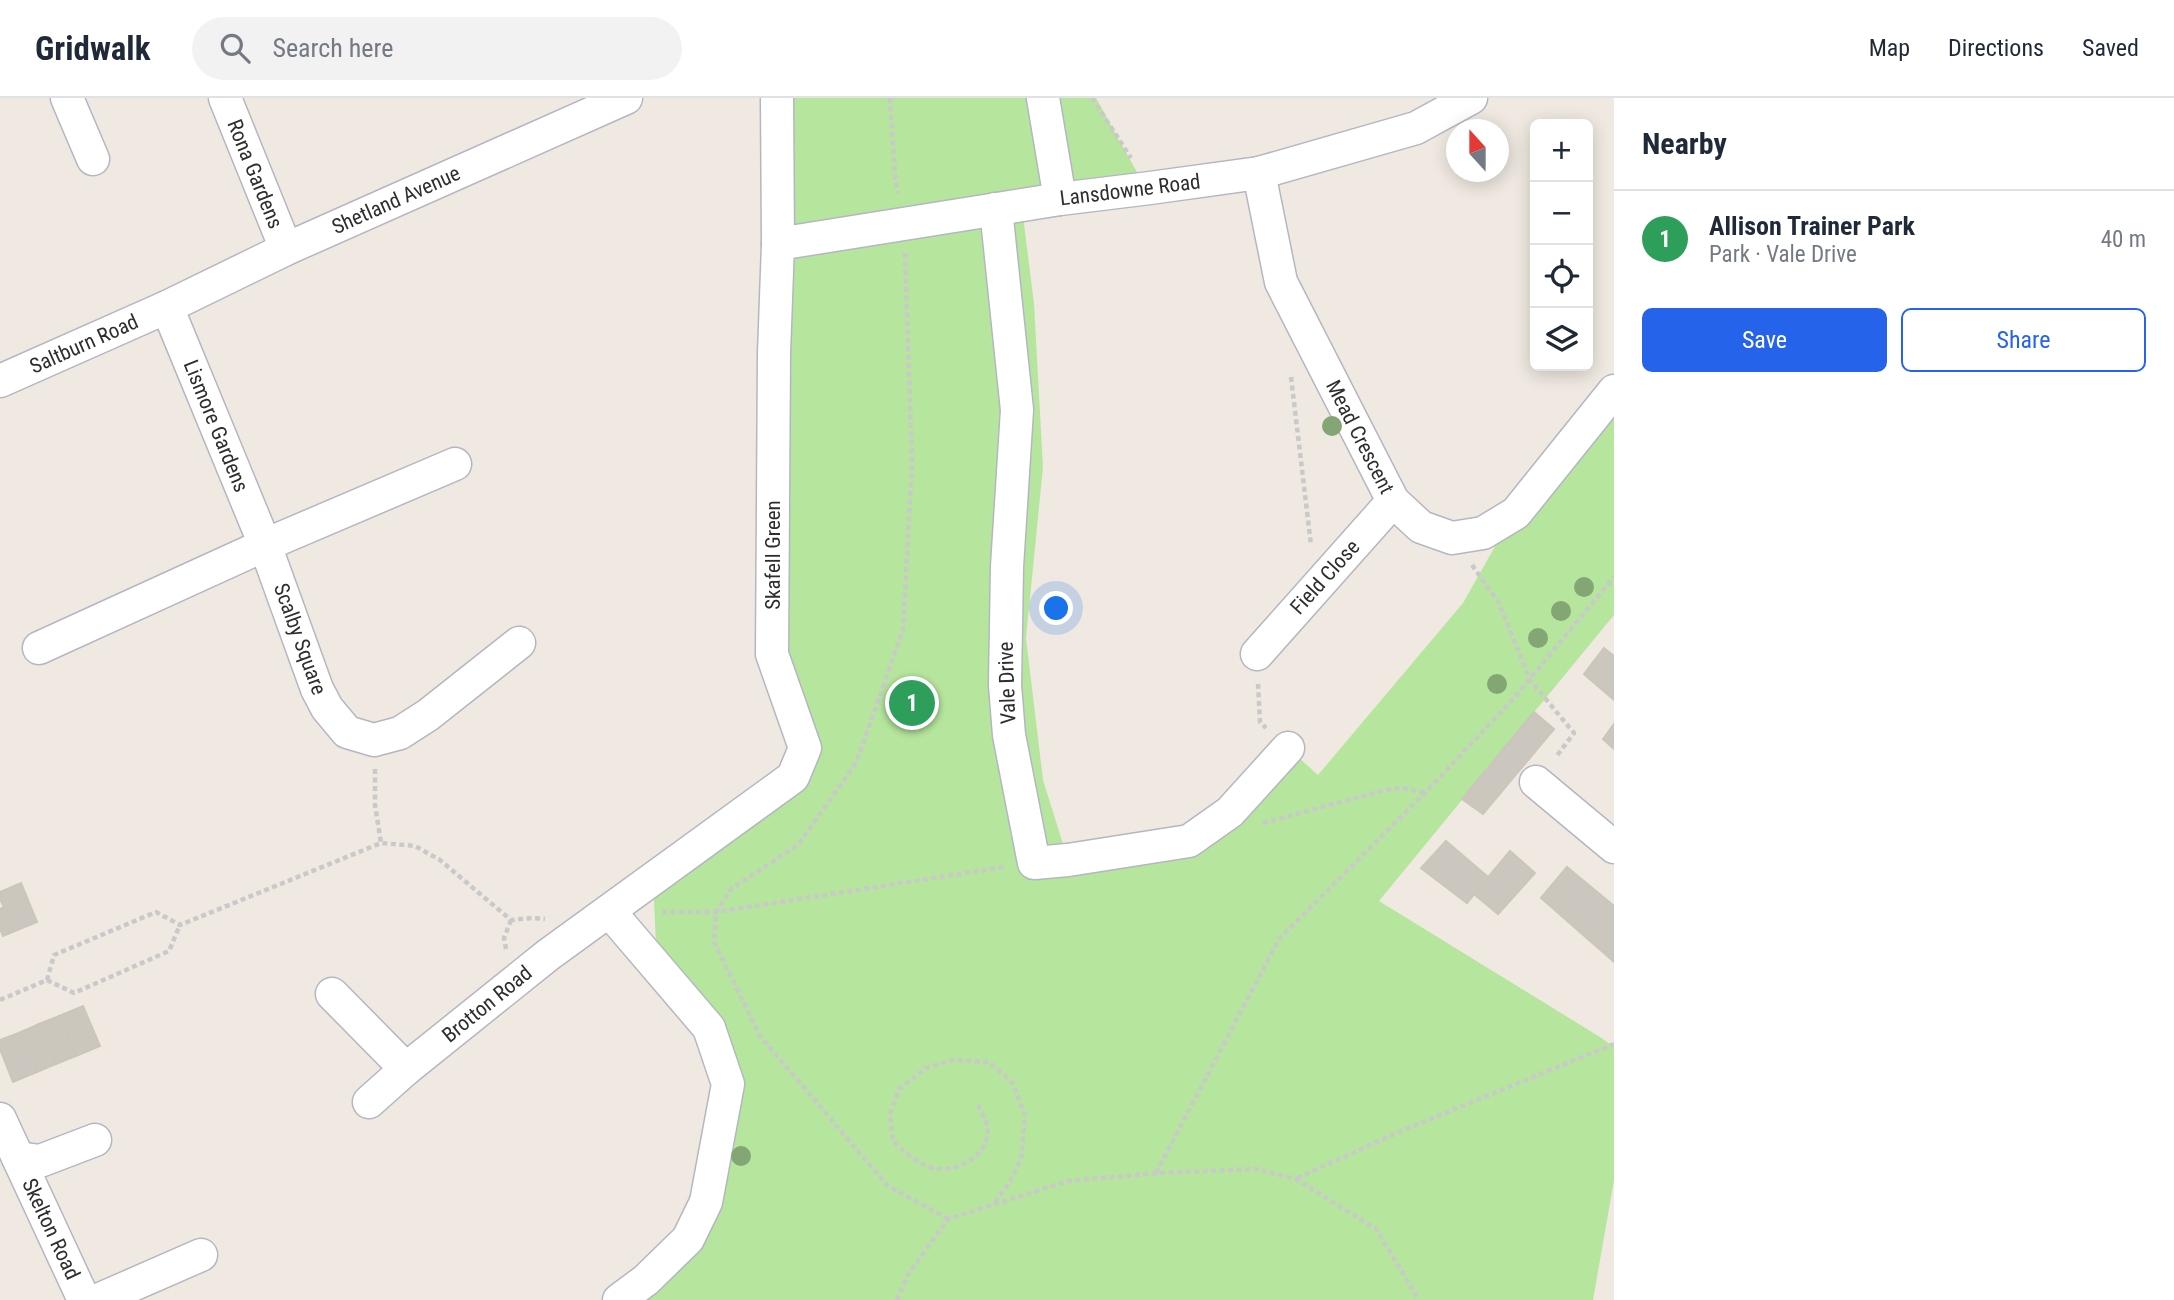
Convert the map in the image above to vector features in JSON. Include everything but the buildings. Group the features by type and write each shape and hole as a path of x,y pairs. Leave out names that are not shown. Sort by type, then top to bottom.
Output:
{"street":[{"path":"67,98 93,159"},
{"name":"Rona Gardens","path":"225,98 286,249"},
{"name":"Shetland Avenue","path":"167,307 286,249 626,98"},
{"name":"Skafell Green","path":"609,911 685,853 793,777 805,748 772,654 774,365 778,244 777,98"},
{"path":"1043,98 1060,198"},
{"name":"Lansdowne Road","path":"778,244 1060,198 1259,173 1416,128 1471,98"},
{"name":"Mead Crescent","path":"1259,173 1281,282 1393,501 1421,527 1452,538"},
{"name":"Vale Drive","path":"996,209 1017,410 1007,567 1005,685 1009,735 1034,863"},
{"name":"Saltburn Road","path":"0,381 167,307"},
{"name":"Lismore Gardens","path":"167,307 265,545"},
{"path":"1452,538 1483,533 1516,513 1614,391"},
{"path":"39,648 265,545 455,464"},
{"name":"Field Close","path":"1257,654 1393,501"},
{"name":"Scalby Square","path":"265,545 317,690 327,708 347,732 374,740"},
{"path":"374,740 400,733 428,715 519,643"},
{"path":"1034,863 1189,841 1230,813 1288,748"},
{"path":"1536,782 1614,847"},
{"path":"609,911 709,1028 728,1084 706,1202 688,1239 646,1280 619,1300"},
{"name":"Brotton Road","path":"369,1102 406,1069 609,911"},
{"path":"332,994 406,1069"},
{"name":"Skelton Road","path":"0,1119 84,1300"},
{"path":"18,1158 40,1161 95,1140"},
{"path":"98,1300 201,1255"}],"path":[{"path":"890,98 895,176 904,224 912,464 903,630 856,763 798,845 732,889 716,912 714,942 760,1036 887,1185 948,1219"},
{"path":"1092,98 1150,188"},
{"path":"1291,375 1315,588"},
{"path":"1452,538 1499,603 1530,680 1574,733 1536,782"},
{"path":"1156,1173 1279,939 1425,793 1530,680 1614,577"},
{"path":"1257,654 1260,722 1288,748"},
{"path":"374,740 375,805 381,843"},
{"path":"1230,813 1247,823 1265,823 1385,790 1403,788 1425,793"},
{"path":"0,1000 47,981 74,993 169,951 180,925 381,843 415,846 440,860 511,920 555,920 577,934"},
{"path":"716,912 1034,863"},
{"path":"47,981 54,956 156,912 180,925"},
{"path":"1296,1178 1406,1129 1614,1044"},
{"path":"978,1105 987,1126 984,1147 964,1166 933,1168 911,1157 893,1141 890,1115 900,1088 926,1068 953,1059 989,1062 1012,1082 1025,1115 1021,1158 1009,1183 994,1204"},
{"path":"897,1300 909,1273 948,1219 1068,1181 1156,1173 1256,1169 1296,1178 1376,1230 1419,1300"}],"green space":[{"path":"772,98 1096,98 1144,185 1022,208 1034,304 1043,467 1026,638 1043,780 1068,860 1189,841 1288,748 1318,775 1463,603 1506,527 1614,392 1614,615 1379,901 1614,1047 1614,1180 1593,1300 619,1300 688,1239 728,1085 657,967 653,878 805,748 775,661"}],"place":[{"name":"Allison Trainer Park","path":"912,703"}]}
